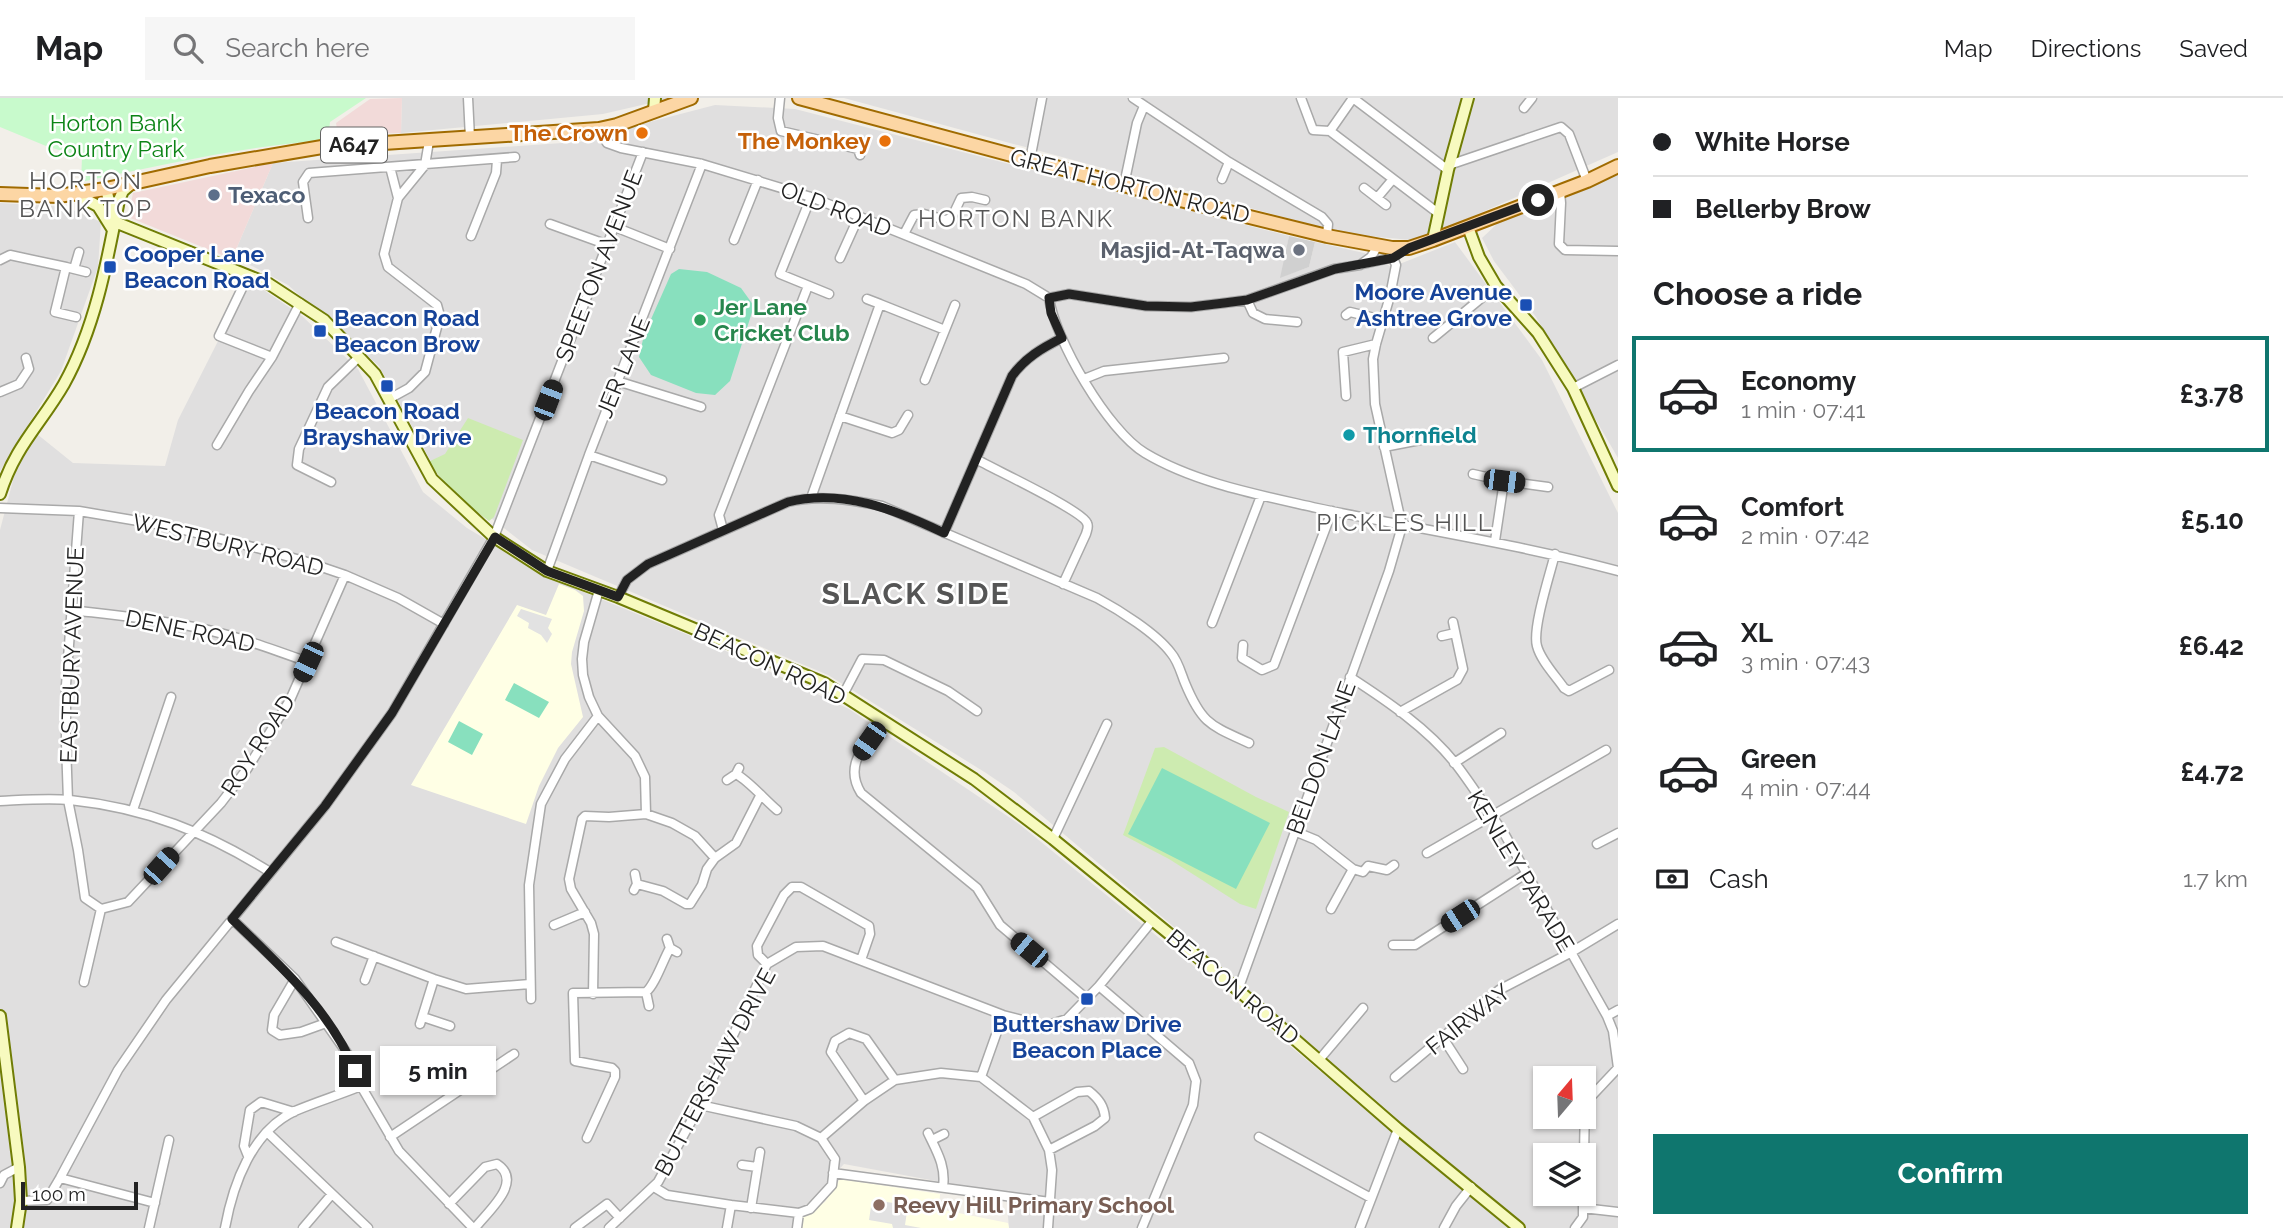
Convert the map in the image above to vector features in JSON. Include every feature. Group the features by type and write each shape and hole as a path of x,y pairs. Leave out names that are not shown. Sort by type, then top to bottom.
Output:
{"main road":[{"name":"A647","path":"4,195 36,197 106,189 210,166 322,147 599,129 617,125 655,104 691,98"},
{"name":"GREAT HORTON ROAD","path":"799,98 1124,185 1377,247 1409,248 1433,240 1560,192 1618,166"},
{"path":"1433,240 1448,167 1468,98"},
{"path":"0,494 7,471 63,386 76,359 91,322 123,191 131,184"},
{"path":"106,189 114,226"},
{"path":"74,193 98,206 114,226"},
{"name":"BEACON ROAD","path":"114,226 269,284 324,320 375,374 432,479 495,537 547,571 618,597 824,683 974,779 1053,839 1238,990 1398,1129 1519,1228"},
{"path":"1468,228 1479,257 1496,286 1538,333 1573,388 1618,486"},
{"path":"0,1016 19,1167 21,1201 17,1228"}],"street":[{"path":"468,98 470,138"},
{"path":"780,98 778,118 781,131 858,149 860,155"},
{"path":"1030,160 1042,98"},
{"path":"1133,98 1228,162 1322,216 1328,224 1327,236"},
{"path":"1301,98 1312,130 1330,131 1438,213"},
{"path":"1330,131 1353,98 1448,167 1561,127 1569,134 1587,181"},
{"path":"1524,108 1532,98"},
{"path":"1124,185 1137,123 1144,106"},
{"name":"OLD ROAD","path":"599,129 607,143 621,148 702,164 811,197 1026,284 1049,298"},
{"path":"389,399 408,388 425,372 440,316 438,305 388,267 384,254 398,198 425,164 429,141"},
{"name":"SPEETON AVENUE","path":"21,1201 47,1200 118,1070 166,1000 325,806 392,713 495,537 643,152"},
{"path":"308,218 303,181 309,173 515,157"},
{"path":"471,236 496,173 497,160"},
{"path":"1222,179 1228,162"},
{"name":"JER LANE","path":"547,571 617,381 702,164"},
{"path":"390,167 398,198"},
{"path":"1377,198 1392,179"},
{"path":"734,240 758,180"},
{"path":"1364,188 1386,205"},
{"path":"1560,192 1559,244 1565,250 1618,251"},
{"path":"811,197 780,274 829,294"},
{"path":"904,234 914,215 924,214 946,220 951,217 961,198 985,200"},
{"path":"839,258 859,216"},
{"path":"550,224 608,245"},
{"path":"615,228 670,249"},
{"path":"1360,265 1371,257 1377,247"},
{"path":"1409,248 1393,258 1335,269 1247,300 1191,307 1146,306 1069,294 1049,298 1051,313 1084,379 1124,436 1144,453 1216,484 1261,496 1402,526 1494,541 1618,571"},
{"path":"76,317 55,312 70,268 79,252"},
{"path":"0,260 10,255 86,272"},
{"path":"1393,258 1396,265 1390,296 1373,359 1375,404 1402,526"},
{"path":"248,276 219,337 272,358"},
{"path":"723,530 719,515 808,286"},
{"path":"1433,338 1496,286"},
{"path":"867,299 945,330"},
{"path":"1247,300 1253,313 1265,319 1297,322"},
{"path":"217,445 272,358 300,303"},
{"path":"811,498 880,304"},
{"path":"925,380 955,305"},
{"path":"1346,315 1350,312 1383,320"},
{"path":"944,533 1017,369 1040,349 1062,338"},
{"path":"1346,396 1343,352 1376,344"},
{"path":"331,482 297,465 299,449 328,387 359,357"},
{"path":"0,392 19,384 29,369 26,358"},
{"path":"1084,379 1104,371 1224,358"},
{"path":"1573,388 1618,365"},
{"path":"617,381 701,407"},
{"path":"840,416 892,433 898,430 908,415"},
{"path":"1384,447 1451,433"},
{"path":"589,455 662,480"},
{"path":"976,459 1073,511 1087,522 1086,534 1062,584"},
{"path":"1473,474 1548,486"},
{"path":"1494,541 1504,481"},
{"path":"1212,623 1261,496"},
{"path":"618,597 627,580 648,564 788,502 811,498 882,506 1097,598 1121,612 1167,648 1174,657 1194,706 1201,716 1214,727 1249,743"},
{"name":"WESTBURY ROAD","path":"0,508 79,511 168,526 304,561 398,598 444,624"},
{"name":"EASTBURY AVENUE","path":"79,511 66,685 68,800 85,898 101,909"},
{"path":"1242,658 1262,670 1274,665 1332,511"},
{"name":"BELDON LANE","path":"1238,990 1389,570 1402,526"},
{"path":"1555,554 1538,625 1536,644 1541,655 1564,688 1569,691 1609,670"},
{"name":"ROY ROAD","path":"101,909 128,902 221,803 247,769 290,700 345,575"},
{"path":"599,590 584,642 582,659 589,697 598,716 635,756 645,777 646,814"},
{"name":"DENE ROAD","path":"71,610 201,629 308,662"},
{"path":"1400,712 1457,680 1463,669 1453,622"},
{"path":"1443,636 1455,633"},
{"path":"1239,668 1243,645"},
{"path":"843,695 862,659 884,660 948,691 977,711"},
{"name":"KENLEY PARADE","path":"1350,677 1400,712 1428,736 1454,762 1492,816 1607,1016 1613,1031 1618,1068"},
{"path":"133,810 171,696"},
{"path":"531,999 529,885 541,804 565,759 598,716"},
{"path":"882,721 855,760 854,782 861,793 977,888 1000,925 1087,999"},
{"path":"1053,839 1107,724"},
{"path":"1454,762 1502,733"},
{"path":"1427,853 1606,750"},
{"path":"727,780 738,771 760,796 778,810"},
{"path":"635,874 635,887 663,891 690,904 715,858 736,843 760,796"},
{"path":"0,801 68,800 133,810 194,830 233,849 270,872"},
{"path":"593,994 594,934 571,889 569,879 582,819 585,816 646,814 672,823 695,836 715,858"},
{"path":"1293,831 1316,841 1353,869 1363,872 1368,866 1376,866 1387,870 1394,865"},
{"path":"1597,844 1618,833"},
{"path":"1332,903 1353,869"},
{"path":"1393,945 1415,945 1527,873"},
{"path":"767,964 758,955 757,946 784,895 792,887 800,887 869,926 870,934 861,960"},
{"path":"84,982 101,909"},
{"path":"554,925 585,912"},
{"path":"232,919 295,979 349,1056 361,1086 399,1151 449,1204 474,1228 506,1189 508,1176 497,1164 485,1167 449,1204"},
{"name":"BUTTERSHAW DRIVE","path":"608,1228 654,1187 700,1105 767,964 796,947 823,946 1003,1015 1045,1026 1067,1018 1087,999 1153,920"},
{"name":"FAIRWAY","path":"1395,1077 1499,990 1618,924"},
{"path":"587,1138 615,1077 615,1071 604,1066 575,1062 573,993 646,992 651,988 660,965 673,950 667,939"},
{"path":"336,942 434,979 473,990 498,985 530,984"},
{"path":"365,980 374,956"},
{"path":"295,979 274,1015 272,1030 280,1035 301,1032 327,1023"},
{"path":"434,979 422,1021 450,1026"},
{"path":"1099,986 1189,1063 1196,1081 1193,1105 1142,1228"},
{"path":"646,992 649,1006"},
{"path":"1319,1060 1363,1008"},
{"path":"1607,1016 1618,1010"},
{"path":"981,1077 1003,1015"},
{"path":"864,1101 831,1052 835,1041 849,1033 866,1039 895,1080"},
{"path":"1443,1038 1463,1069"},
{"path":"390,1137 513,1054"},
{"path":"1596,1091 1618,1068"},
{"path":"821,1138 864,1101 895,1080 941,1073 981,1077 1033,1117 1049,1150 1052,1170 1048,1228"},
{"path":"225,1228 248,1156 275,1124 294,1112 361,1086"},
{"path":"1033,1117 1077,1092 1089,1091 1104,1108 1105,1118 1095,1126 1049,1150"},
{"path":"248,1156 244,1146 250,1110 261,1102 294,1112"},
{"path":"654,1187 667,1195 799,1213 810,1209 832,1185 835,1159 821,1138 796,1126 700,1105"},
{"path":"1360,1228 1398,1129"},
{"path":"268,1133 368,1228"},
{"path":"943,1187 945,1173 942,1161 930,1137 944,1134"},
{"path":"1259,1137 1371,1198"},
{"path":"149,1228 169,1140"},
{"path":"751,1208 760,1152"},
{"path":"742,1165 757,1167"},
{"path":"0,1183 5,1175 19,1167"},
{"path":"833,1173 1050,1202"},
{"path":"60,1178 155,1203"},
{"path":"1444,1228 1471,1187"},
{"path":"303,1228 332,1194"},
{"path":"575,1228 607,1205 620,1218"},
{"path":"727,1228 731,1205"},
{"path":"1574,1228 1583,1217 1583,1208 1618,1212"},
{"path":"797,1228 799,1213"}],"shaded area":[{"path":"402,98 672,98 603,114 401,133"},
{"path":"402,98 401,133 338,135 336,123 370,99"},
{"path":"844,98 1618,98 1618,152 1453,225 1411,240 1346,234"},
{"path":"715,105 795,109 1289,236 1281,277 1309,267 1315,242 1364,253 1392,267 1455,242 1542,360 1618,513 1618,1228 1009,1228 1006,1194 844,1164 794,1218 793,1228 0,1228 0,530 16,469 37,434 73,463 165,466 178,420 249,280 302,316 358,369 423,492 467,528 552,579 715,646 849,709 1019,824 1388,1128 1394,1116 1014,792 986,773 828,675 532,550 440,478 379,366 288,285 232,259 273,163 591,141 642,124"},
{"path":"273,163 232,259 128,217 133,193"},
{"path":"1618,170 1618,458 1536,317 1494,261 1482,238 1498,223"},
{"path":"0,203 66,207 101,222 98,267 61,371 0,471"},
{"path":"1289,236 1315,242 1309,267 1280,278"},
{"path":"559,584 583,596 584,611 571,664 583,717 558,748 539,786 526,824 411,785 517,605 546,615"},
{"path":"521,609 552,619 548,628 552,634 547,643 541,635 528,628 529,623 517,616"},
{"name":"Reevy Hill Primary School","path":"840,1179 940,1194 939,1209 1008,1223 1009,1228 801,1228 803,1216 825,1202"},
{"path":"872,1200 908,1205 905,1225 921,1228 893,1228 892,1224 869,1220"}],"green space":[{"name":"Horton Bank Country Park","path":"0,98 366,98 330,122 328,140 235,151 81,182 82,157 0,127"},
{"name":"Jer Lane Cricket Club","path":"679,269 707,272 741,288 754,306 730,381 715,395 696,393 651,375 639,357 644,335 671,274"},
{"path":"468,418 523,440 494,517 489,521 455,495 428,462 445,454"},
{"path":"514,683 549,702 539,718 505,700"},
{"path":"459,721 483,734 472,755 448,742"},
{"path":"1164,747 1289,812 1256,909 1240,904 1169,859 1123,835 1155,748"},
{"path":"1162,768 1270,823 1236,889 1128,834"}],"place":[{"name":"The Crown","path":"642,133"},
{"name":"The Monkey","path":"885,141"},
{"name":"Texaco","path":"214,195"},
{"name":"Masjid-At-Taqwa","path":"1299,250"},
{"name":"Cooper Lane Beacon Road","path":"110,267"},
{"name":"Moore Avenue Ashtree Grove","path":"1526,305"},
{"name":"Jer Lane Cricket Club","path":"700,320"},
{"name":"Beacon Road Beacon Brow","path":"320,331"},
{"name":"Beacon Road Brayshaw Drive","path":"387,386"},
{"name":"Thornfield","path":"1349,435"},
{"name":"Buttershaw Drive Beacon Place","path":"1087,999"},
{"name":"Reevy Hill Primary School","path":"879,1205"}],"district":[{"name":"HORTON BANK TOP","path":"86,195"},
{"name":"HORTON BANK","path":"1016,219"},
{"name":"PICKLES HILL","path":"1405,523"},
{"name":"SLACK SIDE","path":"916,594"}],"route":[{"path":"355,1071 349,1056 295,979 232,919 325,806 392,713 495,537 547,571 618,597 627,580 648,564 800,499 861,502 882,506 944,533 1012,376 1023,362 1040,349 1062,338 1051,313 1049,298 1069,294 1146,306 1191,307 1247,300 1335,269 1393,258 1409,248 1538,200"}]}
